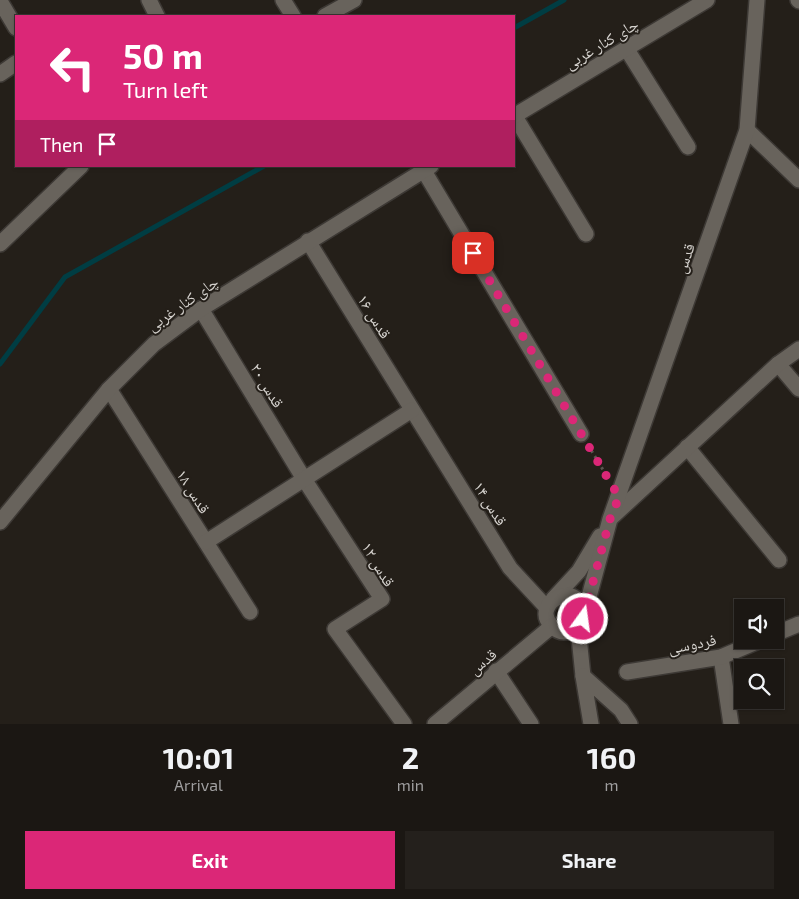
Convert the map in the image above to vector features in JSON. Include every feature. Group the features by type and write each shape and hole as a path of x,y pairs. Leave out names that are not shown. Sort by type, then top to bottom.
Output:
{"street":[{"path":"0,0 15,26"},
{"path":"148,0 156,15"},
{"path":"283,0 292,15"},
{"path":"327,15 354,0"},
{"name":"چای کنار غربی","path":"515,115 707,0"},
{"name":"قدس","path":"591,724 583,676 581,623 610,519 747,130 757,0"},
{"path":"626,48 688,147"},
{"path":"0,74 15,64"},
{"path":"515,118 586,234"},
{"path":"747,130 799,180"},
{"path":"0,244 80,167"},
{"path":"428,168 581,434"},
{"name":"چای کنار غربی","path":"0,522 109,389 154,344 201,309 428,168"},
{"name":"قدس ۱۶","path":"308,241 412,410"},
{"name":"قدس ۲۰","path":"201,309 304,479"},
{"name":"قدس","path":"550,604 579,571 610,519 778,364 799,349"},
{"path":"778,364 799,389"},
{"name":"قدس ۱۸","path":"109,389 250,612"},
{"path":"206,542 412,410"},
{"name":"قدس ۱۴","path":"412,410 510,568 550,604"},
{"path":"687,448 779,560"},
{"name":"قدس ۱۲","path":"304,479 382,600 336,629 404,724"},
{"path":"560,595 570,595 579,600 583,609 581,623 570,632 560,632 552,626 547,618 550,604 560,595"},
{"path":"784,630 799,624"},
{"name":"قدس","path":"435,724 552,626"},
{"name":"فردوسی","path":"627,672 721,657 740,649"},
{"path":"721,657 731,724"},
{"path":"496,672 530,724"},
{"path":"583,676 621,710 630,724"}],"path":[{"path":"581,434 619,497"}],"waterway":[{"path":"515,27 564,0"},
{"path":"0,364 65,277 262,167"}],"route":[{"path":"473,253 619,497 610,519 583,619"}]}
